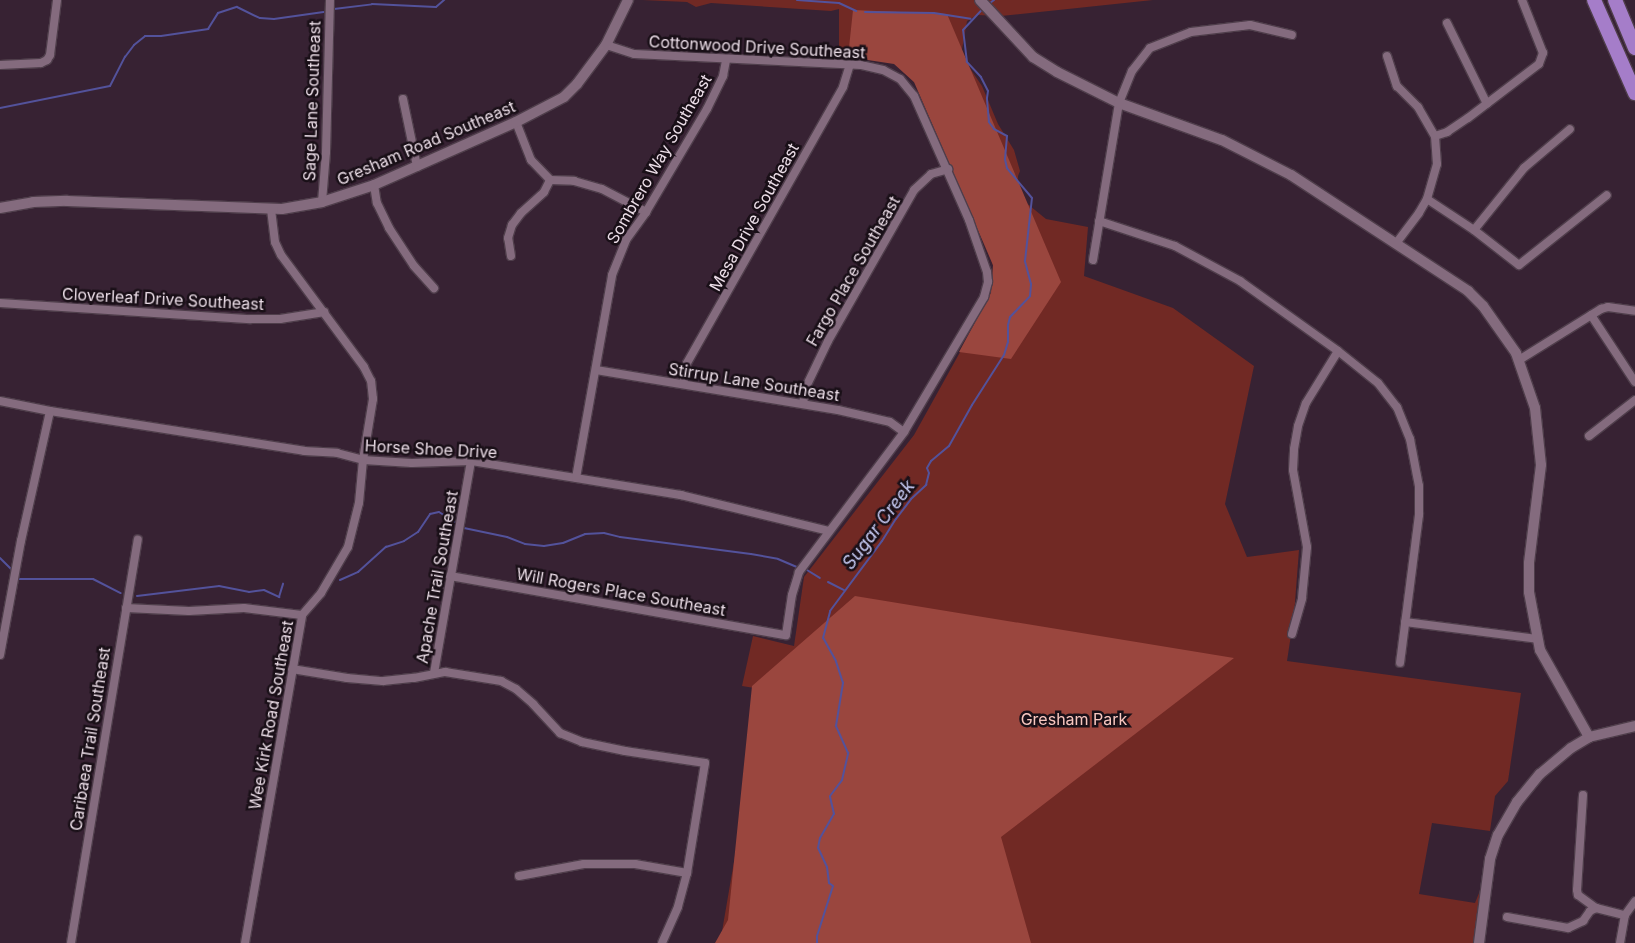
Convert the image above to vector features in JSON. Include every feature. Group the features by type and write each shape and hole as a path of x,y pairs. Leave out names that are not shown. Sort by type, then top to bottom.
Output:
{"highway":[{"path":"1594,0 1635,93"},
{"path":"1614,0 1635,48"}],"street":[{"path":"0,65 41,63 47,60 50,55 58,0"},
{"name":"Sage Lane Southeast","path":"322,202 326,152 330,0"},
{"name":"Gresham Road Southeast","path":"0,208 33,202 67,201 271,208 322,202 374,185 516,122 564,97 577,84 606,45 628,0"},
{"path":"980,0 1033,57 1057,72 1118,103 1222,140 1257,157 1324,195 1468,291 1495,321 1519,360 1535,408 1541,446 1538,502 1528,582 1540,650 1589,737"},
{"path":"1435,136 1447,132 1487,104 1542,60 1543,54 1538,36 1522,0"},
{"path":"1447,24 1487,104"},
{"path":"1093,260 1118,103 1132,71 1150,48 1191,32 1250,25 1292,35"},
{"name":"Cottonwood Drive Southeast","path":"606,45 634,54 726,60 850,64 883,70 900,79 908,87 948,169 981,252 988,282 984,297 904,432 800,572 792,595 786,635"},
{"path":"1387,56 1397,86 1418,108 1435,136 1437,164 1427,199 1396,244"},
{"name":"Sombrero Way Southeast","path":"576,478 612,275 626,240 646,212 707,109 723,76 726,60"},
{"name":"Mesa Drive Southeast","path":"683,384 687,363 843,87 850,64"},
{"path":"402,99 417,166"},
{"path":"516,122 531,160 550,180 574,182 602,189 646,212"},
{"path":"1474,230 1519,173 1570,129"},
{"name":"Fargo Place Southeast","path":"803,404 808,381 828,341 914,190 931,174 948,169"},
{"path":"511,256 508,238 512,224 544,192 550,180"},
{"path":"374,185 377,203 389,228 414,266 434,288"},
{"path":"1427,199 1474,230 1519,265 1607,194"},
{"name":"Wee Kirk Road Southeast","path":"245,943 302,615 321,594 348,547 359,503 363,460 373,399 372,381 281,255 275,242 271,208"},
{"path":"1099,221 1175,246 1201,258 1256,292 1338,350 1378,383 1397,407 1416,457 1420,505 1400,663"},
{"name":"Cloverleaf Drive Southeast","path":"0,303 250,319 280,319 324,312"},
{"path":"1519,360 1591,315 1608,307 1635,311"},
{"path":"1591,315 1635,382"},
{"path":"1292,634 1302,598 1307,547 1292,470 1294,449 1298,426 1306,403 1338,350"},
{"name":"Stirrup Lane Southeast","path":"596,370 803,404 874,418 890,422 904,432"},
{"path":"1589,436 1635,400"},
{"name":"Horse Shoe Drive","path":"0,401 50,411 304,451 337,454 363,460 412,463 471,462 576,478 681,495 829,531"},
{"path":"0,655 21,541 50,411"},
{"name":"Apache Trail Southeast","path":"292,669 347,678 383,681 414,678 434,673 471,462"},
{"name":"Caribaea Trail Southeast","path":"71,943 138,540"},
{"name":"Will Rogers Place Southeast","path":"450,576 786,635"},
{"path":"126,608 189,611 244,608 302,615"},
{"path":"1405,622 1538,639"},
{"path":"434,673 445,672 501,682 516,689 560,733 582,742 625,751 705,763 688,873 678,907 662,943"},
{"path":"1479,943 1490,859 1498,835 1517,802 1540,774 1571,748 1589,737 1635,726"},
{"path":"1583,794 1578,895 1596,908 1625,914"},
{"path":"519,876 584,864 635,864 688,873"},
{"path":"1620,943 1625,914 1635,901"},
{"path":"1507,917 1568,928 1582,921 1590,911 1596,908"}],"green space":[{"name":"Gresham Park","path":"642,0 1153,0 1001,16 977,15 967,21 961,55 982,86 998,124 1014,150 1020,171 1018,176 1019,197 1046,219 1088,227 1084,276 1173,308 1254,366 1225,504 1247,557 1299,550 1294,615 1287,661 1521,693 1508,781 1495,796 1490,831 1432,823 1419,894 1475,903 1485,878 1477,943 720,943 758,722 843,702 742,686 753,636 794,646 804,577 914,435 989,300 995,271 953,158 918,86 895,63 839,51 839,9 831,11 711,3 696,7 687,2"},
{"path":"853,10 947,14 1061,282 1011,359 959,352 991,293 993,265 914,82 894,64 848,57"},
{"path":"855,596 1234,658 1001,837 1031,943 715,943 728,920 752,686"}],"waterway":[{"path":"334,9 372,4 436,7 444,0"},
{"path":"797,0 839,3 856,11"},
{"name":"Sugar Creek","path":"990,3 994,0"},
{"path":"0,108 110,86 125,57 134,45 145,36 161,36 208,29 218,13 237,7 260,18 274,19 324,12"},
{"name":"Sugar Creek","path":"817,943 817,936 833,886 829,883 827,867 818,848 820,838 834,814 830,796 842,780 848,753 836,726 843,683 836,661 823,638 830,611 911,499 926,485 929,473 927,468 931,461 949,446 972,405 1004,355 1008,342 1010,317 1030,296 1031,284 1025,261 1032,198 1007,168 1005,159 1007,136 994,129 989,122 988,91 981,77 967,62 963,30 981,11"},
{"path":"865,12 934,13 971,19"},
{"path":"340,580 358,572 386,547 404,541 418,532 430,514 439,512 455,522"},
{"path":"464,528 507,537 525,544 544,546 563,543 585,534 604,533 620,537 751,554 778,559 797,567"},
{"path":"0,558 11,569"},
{"path":"807,570 820,578"},
{"path":"19,579 93,579 121,593"},
{"path":"828,582 844,590"},
{"path":"137,596 219,586 249,592 264,590 279,597 283,584"}]}
